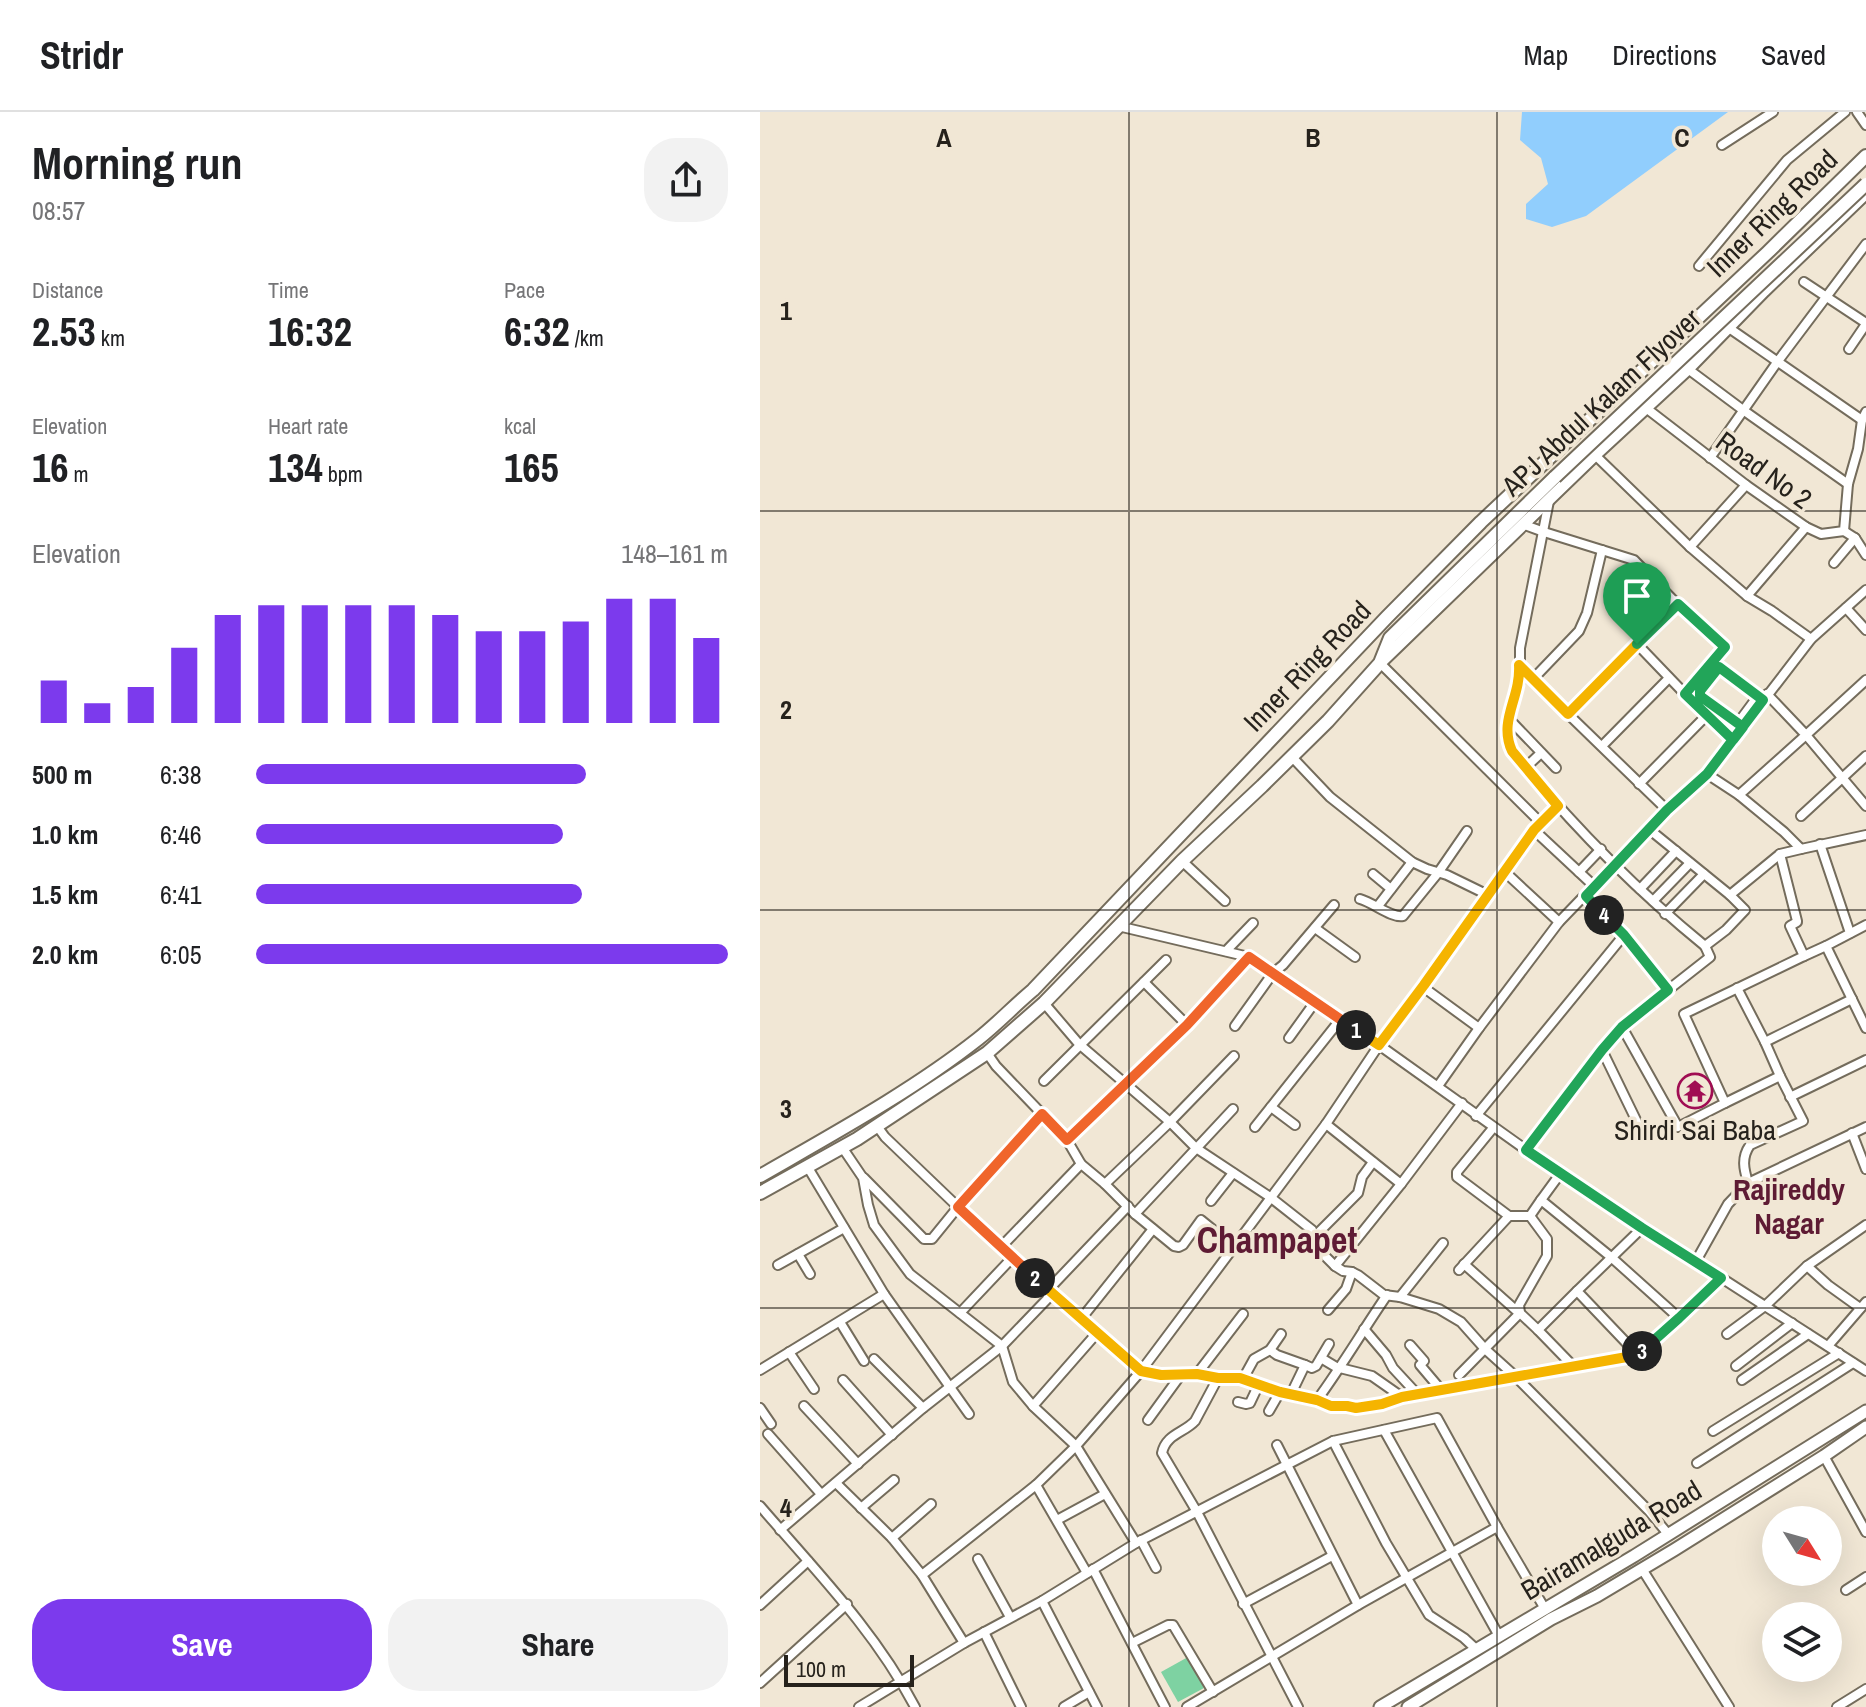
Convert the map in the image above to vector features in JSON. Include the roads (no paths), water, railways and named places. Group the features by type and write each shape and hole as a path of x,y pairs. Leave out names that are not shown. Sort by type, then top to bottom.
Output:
{"highway":[{"name":"Inner Ring Road","path":"760,1176 937,1068 978,1039 1033,990 1397,606 1481,522 1866,156"},
{"name":"APJ Abdul Kalam Flyover","path":"1380,663 1390,638 1555,477 1866,184"},
{"path":"1760,260 1778,278"},
{"path":"1746,273 1764,291"},
{"name":"Inner Ring Road","path":"760,1193 877,1126 987,1053 1044,1003 1182,861 1292,757 1380,663"}],"main road":[{"name":"Inner Ring Road","path":"1380,663 1688,369 1866,193"},
{"name":"Bairamalguda Road","path":"1380,1707 1866,1411"},
{"name":"Bairamalguda Road","path":"1408,1707 1551,1619 1642,1569 1866,1427"}],"street":[{"path":"1722,145 1773,112"},
{"path":"1699,266 1787,160 1845,112"},
{"path":"1857,112 1866,125"},
{"path":"1710,458 1866,244"},
{"path":"1804,282 1866,323 1849,349"},
{"path":"1729,328 1864,416"},
{"path":"1688,369 1848,484"},
{"name":"Road No 2","path":"1646,408 1746,485 1821,534 1844,531 1848,484 1864,416"},
{"path":"1858,449 1866,458"},
{"path":"1595,455 1690,547 1747,596 1811,639"},
{"path":"1690,547 1746,485"},
{"path":"1526,1150 1622,1027 1710,957 1705,946 1665,914 1558,806 1525,768 1508,742 1506,729 1520,681 1522,636 1549,501"},
{"path":"1525,525 1634,560 1725,647 1685,694"},
{"path":"1747,596 1806,527"},
{"path":"1844,531 1855,538 1866,555"},
{"path":"1834,563 1855,538"},
{"path":"1533,679 1579,631 1587,613 1602,550"},
{"path":"1438,1086 1559,922 1667,810 1707,774 1733,740 1740,725 1811,639 1866,590"},
{"path":"1568,714 1678,604"},
{"path":"1616,608 1645,637"},
{"path":"1846,608 1866,630"},
{"path":"1637,644 1733,740"},
{"path":"1380,663 1594,886"},
{"path":"1519,665 1667,810"},
{"path":"1740,725 1700,696 1700,691 1719,667 1763,696 1806,735 1866,806"},
{"path":"1602,746 1669,678"},
{"path":"1739,795 1866,680"},
{"path":"1639,784 1707,715"},
{"path":"1509,719 1556,768"},
{"path":"1525,768 1541,753"},
{"path":"1801,816 1866,756"},
{"path":"1292,757 1330,797 1412,862 1488,895"},
{"path":"1707,774 1739,795 1801,849"},
{"path":"922,1575 1036,1485 1076,1446 1141,1371 1326,1124 1379,1045 1537,827 1558,806"},
{"path":"1650,830 1745,910 1705,946"},
{"path":"1360,899 1396,917 1403,916 1467,831"},
{"path":"1730,895 1780,854 1866,835"},
{"path":"1820,844 1850,933"},
{"path":"1579,872 1601,849"},
{"path":"1640,889 1676,851"},
{"path":"1780,854 1797,921 1790,926 1804,956"},
{"path":"1182,861 1225,901"},
{"path":"1378,906 1412,862"},
{"path":"1653,901 1690,863"},
{"path":"1505,872 1559,922"},
{"path":"1373,874 1391,889"},
{"path":"1665,914 1704,874"},
{"path":"1586,896 1624,935 1668,990"},
{"path":"1235,1026 1273,973 1334,905"},
{"path":"1226,951 1253,923"},
{"path":"1725,1103 1684,1014 1866,925"},
{"path":"1118,926 1249,957 1560,1174 1866,1371"},
{"path":"1315,928 1355,957"},
{"path":"1476,1116 1624,935"},
{"path":"1826,946 1865,1025"},
{"path":"1067,1140 1187,1025 1249,957"},
{"path":"1044,1081 1166,960"},
{"path":"1144,982 1187,1025"},
{"path":"1423,987 1479,1028"},
{"path":"1737,988 1803,1121 1750,1145 1743,1165 1748,1183"},
{"path":"1765,1042 1852,999"},
{"path":"1289,1038 1315,1002"},
{"path":"1044,1003 1079,1044 1196,1148 1270,1197 1312,1230 1315,1236"},
{"path":"1255,1127 1340,1020"},
{"path":"1622,1027 1678,1127 1780,1076"},
{"path":"1602,1050 1638,1124"},
{"path":"987,1053 1067,1140 1081,1164 1174,1246 1179,1247 1201,1220 1233,1246"},
{"path":"1105,1184 1234,1056"},
{"path":"1790,1097 1866,1060"},
{"path":"1335,1266 1462,1103"},
{"path":"1271,1107 1295,1125"},
{"path":"1135,1214 1233,1109"},
{"path":"842,1147 863,1178 924,1239 932,1239 1042,1114"},
{"path":"1326,1124 1401,1184"},
{"path":"877,1126 1012,1258 1141,1371 1161,1375 1197,1374 1243,1379 1331,1406 1356,1408 1382,1404 1402,1397 1638,1355 1721,1278"},
{"path":"1696,1261 1728,1204 1748,1183 1866,1127"},
{"path":"1493,1128 1457,1172 1457,1177 1509,1216 1530,1216"},
{"path":"1852,1133 1866,1169"},
{"path":"1373,1162 1362,1177 1358,1193 1315,1236 1313,1244 1335,1266 1352,1272 1387,1295 1439,1309 1461,1322 1649,1511 1668,1534"},
{"path":"1001,1247 1081,1164"},
{"path":"807,1166 884,1294 969,1414"},
{"path":"1211,1201 1233,1173"},
{"path":"1530,1216 1560,1174"},
{"path":"863,1178 874,1225 910,1274 1002,1346 1013,1382 1033,1406 1076,1446 1156,1568"},
{"path":"1541,1200 1679,1318"},
{"path":"780,1530 923,1408 1002,1346 1128,1206"},
{"path":"1509,1216 1462,1267 1520,1313 1573,1366"},
{"path":"1520,1313 1519,1305 1547,1256 1547,1239 1530,1216"},
{"path":"1727,1334 1765,1306 1807,1266 1866,1225"},
{"path":"778,1265 844,1228"},
{"path":"1538,1330 1642,1228"},
{"path":"1081,1319 1153,1229"},
{"path":"1400,1297 1443,1243"},
{"path":"798,1254 810,1274"},
{"path":"960,1313 1012,1258"},
{"path":"1807,1266 1828,1285 1863,1305 1828,1346"},
{"path":"1328,1310 1346,1289 1352,1272"},
{"path":"1577,1291 1638,1355"},
{"path":"760,1370 884,1294"},
{"path":"1317,1400 1341,1369 1387,1295"},
{"path":"1459,1375 1520,1313"},
{"path":"1197,1374 1243,1314"},
{"path":"840,1322 864,1361"},
{"path":"1736,1366 1792,1323"},
{"path":"1364,1329 1418,1395"},
{"path":"1033,1406 1097,1333"},
{"path":"1243,1379 1254,1359 1270,1350 1281,1334"},
{"path":"1742,1380 1808,1334"},
{"path":"1270,1350 1314,1368 1329,1344"},
{"path":"1410,1345 1424,1361 1420,1365 1442,1391"},
{"path":"789,1352 814,1389"},
{"path":"1713,1431 1839,1353"},
{"path":"1321,1358 1341,1369 1372,1376 1402,1397"},
{"path":"874,1359 923,1408"},
{"path":"1697,1463 1853,1363"},
{"path":"1291,1394 1305,1365"},
{"path":"1148,1420 1180,1376"},
{"path":"1218,1378 1195,1421 1175,1434 1162,1453 1197,1512 1298,1707"},
{"path":"843,1380 892,1435"},
{"path":"1238,1402 1250,1403 1259,1384"},
{"path":"1269,1411 1280,1392"},
{"path":"804,1406 858,1464"},
{"path":"760,1408 771,1424"},
{"path":"859,1707 1138,1542 1333,1441 1437,1418 1545,1609"},
{"path":"1384,1430 1499,1636"},
{"path":"768,1434 821,1494"},
{"path":"1333,1441 1406,1579 1429,1615 1477,1650"},
{"path":"1277,1445 1358,1605"},
{"path":"1824,1456 1866,1532"},
{"path":"861,1508 894,1480"},
{"path":"836,1483 892,1538 922,1575 964,1643"},
{"path":"1036,1485 1132,1643 1165,1707"},
{"path":"1057,1520 1105,1494"},
{"path":"892,1538 931,1504"},
{"path":"760,1506 847,1604 902,1682 915,1707"},
{"path":"1187,1707 1497,1527"},
{"path":"1243,1604 1332,1556"},
{"path":"978,1559 1010,1617"},
{"path":"760,1605 808,1561"},
{"path":"1642,1569 1729,1707"},
{"path":"1846,1590 1866,1577"},
{"path":"1042,1601 1097,1707"},
{"path":"760,1683 847,1604"},
{"path":"1132,1643 1173,1625 1213,1692"},
{"path":"984,1632 1021,1707"},
{"path":"1837,1707 1866,1689"},
{"path":"1064,1707 1089,1692"}],"water":[{"path":"1522,112 1728,112 1586,216 1552,227 1526,219 1526,204 1548,184 1541,158 1520,140"}],"place":[{"name":"Shirdi Sai Baba","path":"1695,1091"}],"district":[{"name":"Rajireddy Nagar","path":"1789,1207"},
{"name":"Champapet","path":"1277,1240"}]}
